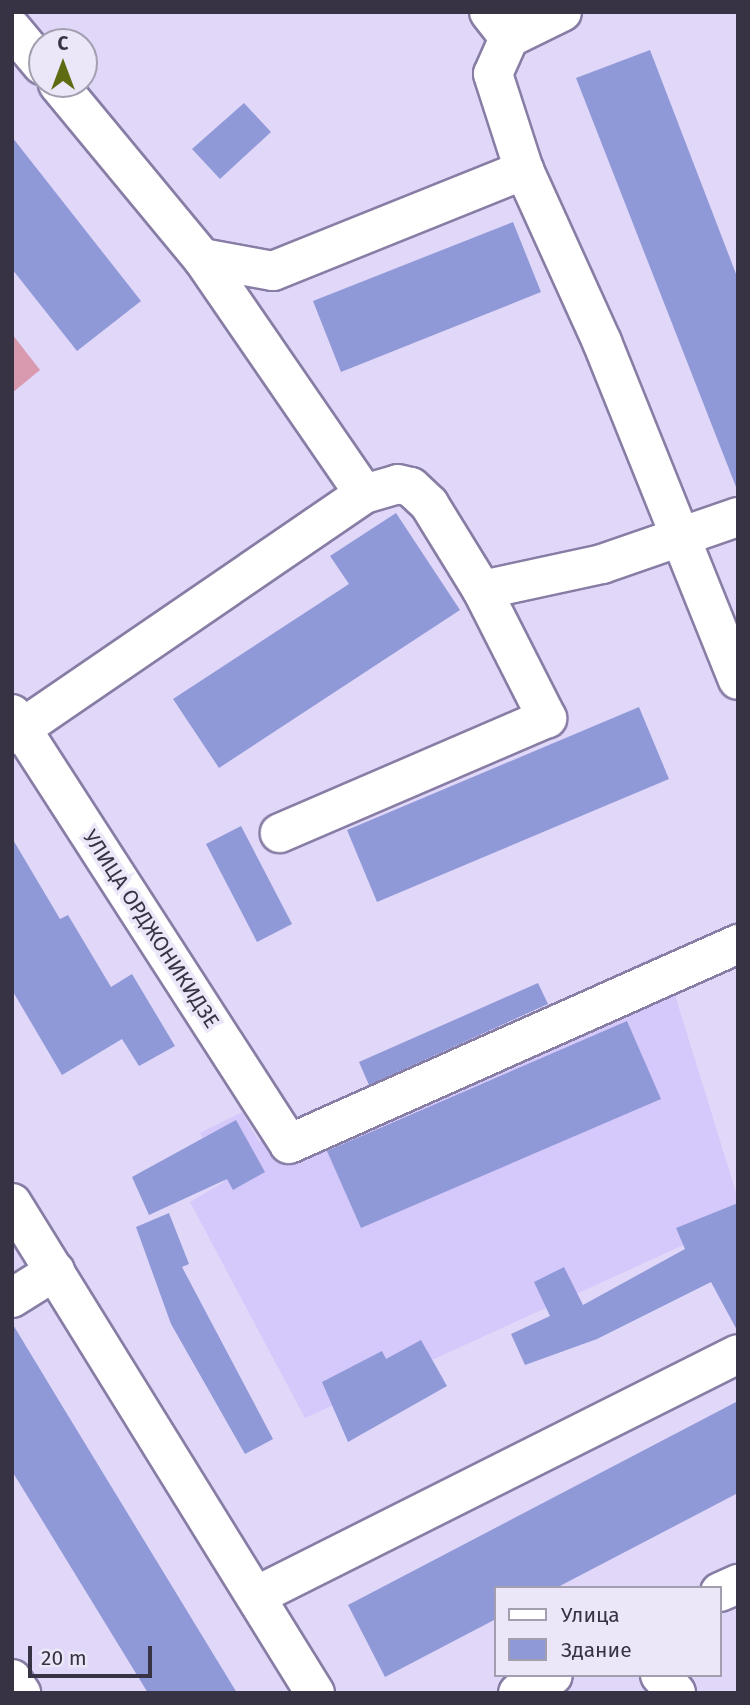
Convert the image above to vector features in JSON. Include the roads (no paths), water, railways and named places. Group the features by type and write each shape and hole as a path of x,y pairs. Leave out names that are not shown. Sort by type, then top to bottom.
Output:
{"street":[{"path":"562,12 499,25 493,74 524,170 680,535 738,680"},
{"path":"12,29 28,48"},
{"path":"70,98 202,258 364,494"},
{"path":"202,258 273,271 524,170"},
{"path":"16,726 364,494 398,484 411,487 429,504 482,590 547,718 280,833"},
{"path":"482,590 602,564 738,517"},
{"name":"УЛИЦА ОРДЖОНИКИДЗЕ","path":"16,726 289,1144 738,944"},
{"path":"12,1203 315,1693"},
{"path":"12,1298 55,1271"},
{"path":"256,1596 738,1354"},
{"path":"722,1591 738,1584"},
{"path":"518,1693 549,1677"},
{"path":"662,1677 676,1693"},
{"path":"12,1679 21,1693"}]}
